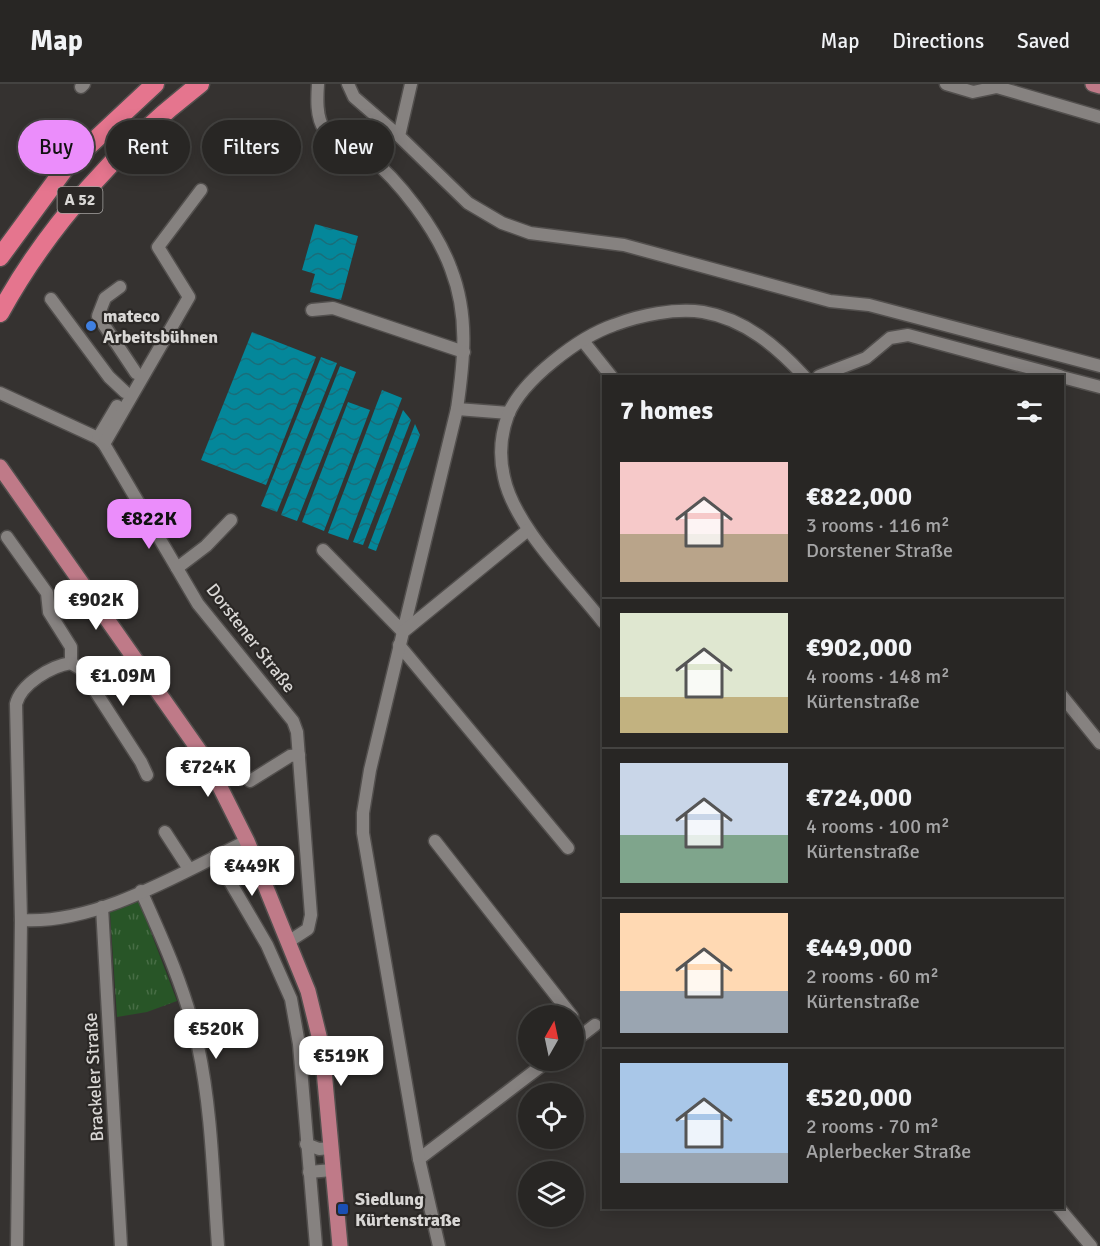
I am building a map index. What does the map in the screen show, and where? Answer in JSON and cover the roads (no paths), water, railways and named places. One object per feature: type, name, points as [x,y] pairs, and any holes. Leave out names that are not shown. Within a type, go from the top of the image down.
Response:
[{"type":"highway","name":"A 52","points":[[0,257],[66,166],[155,84]]},
{"type":"highway","name":"A 52","points":[[0,313],[36,257],[92,185],[178,101],[200,84]]},
{"type":"main road","points":[[1093,84],[1100,86]]},
{"type":"main road","points":[[0,467],[208,763],[247,841],[308,991],[318,1030],[340,1246]]},
{"type":"street","points":[[318,84],[319,114],[328,133],[366,154],[387,172],[435,237],[451,266],[464,319],[464,352],[457,409],[399,645],[370,770],[363,813],[363,833],[419,1159],[439,1246]]},
{"type":"street","points":[[348,84],[354,97],[399,136],[468,203],[502,222],[530,233],[624,245],[830,302],[869,305],[1100,366]]},
{"type":"street","points":[[399,136],[411,84]]},
{"type":"street","points":[[946,84],[974,92],[998,87],[1100,117]]},
{"type":"street","points":[[101,441],[189,297],[158,247],[201,190]]},
{"type":"street","points":[[120,287],[105,298],[98,316],[136,373]]},
{"type":"street","points":[[51,299],[109,377],[125,392]]},
{"type":"street","points":[[312,310],[333,308],[464,352]]},
{"type":"street","points":[[602,621],[528,530],[511,500],[504,478],[501,456],[502,433],[509,413],[532,382],[583,341],[612,325],[633,318],[660,314],[702,312],[729,319],[755,333],[782,352],[803,375]]},
{"type":"street","points":[[101,441],[125,392],[165,323]]},
{"type":"street","points":[[822,375],[866,358],[890,338],[908,335],[1054,375]]},
{"type":"street","points":[[583,341],[609,375]]},
{"type":"street","points":[[1064,378],[1100,387]]},
{"type":"street","points":[[0,393],[101,441]]},
{"type":"street","points":[[457,409],[509,413]]},
{"type":"street","name":"Dorstener Straße","points":[[101,441],[198,604],[218,632],[293,722],[298,755],[311,915],[308,929],[288,942]]},
{"type":"street","points":[[177,568],[206,546],[231,520]]},
{"type":"street","points":[[403,632],[528,530]]},
{"type":"street","points":[[7,537],[47,593],[49,612],[71,647],[71,663]]},
{"type":"street","points":[[323,550],[403,632]]},
{"type":"street","points":[[399,645],[568,848]]},
{"type":"street","points":[[16,1246],[21,920],[16,704],[18,696],[27,686],[59,665],[71,663],[81,669],[147,775]]},
{"type":"street","points":[[1064,698],[1100,743]]},
{"type":"street","points":[[250,781],[290,756],[298,755]]},
{"type":"street","points":[[165,832],[189,869]]},
{"type":"street","points":[[21,920],[61,918],[102,907],[247,841]]},
{"type":"street","points":[[435,841],[563,1005]]},
{"type":"street","points":[[216,856],[277,965],[291,999],[298,1036],[316,1246]]},
{"type":"street","points":[[141,891],[181,983],[198,1044],[207,1095],[218,1246]]},
{"type":"street","name":"Brackeler Straße","points":[[102,907],[121,1246]]},
{"type":"street","points":[[298,1036],[318,1030]]},
{"type":"street","points":[[419,1159],[535,1071]]},
{"type":"street","points":[[306,1144],[319,1149],[330,1148]]},
{"type":"street","points":[[309,1172],[332,1170]]},
{"type":"street","points":[[1060,1209],[1084,1244]]},
{"type":"water","points":[[315,224],[358,236],[341,300],[310,292],[315,274],[302,270]]},
{"type":"water","points":[[252,332],[316,357],[266,485],[201,460]]},
{"type":"water","points":[[321,357],[337,363],[277,512],[261,506]]},
{"type":"water","points":[[340,366],[356,372],[297,521],[281,515]]},
{"type":"water","points":[[382,390],[402,398],[348,540],[328,533]]},
{"type":"water","points":[[348,402],[370,410],[324,531],[302,522]]},
{"type":"water","points":[[403,410],[411,420],[363,545],[353,542]]},
{"type":"water","points":[[415,424],[420,435],[376,551],[368,548]]},
{"type":"place","name":"mateco Arbeitsbühnen","points":[[91,326]]},
{"type":"place","name":"Siedlung Kürtenstraße","points":[[343,1209]]}]
